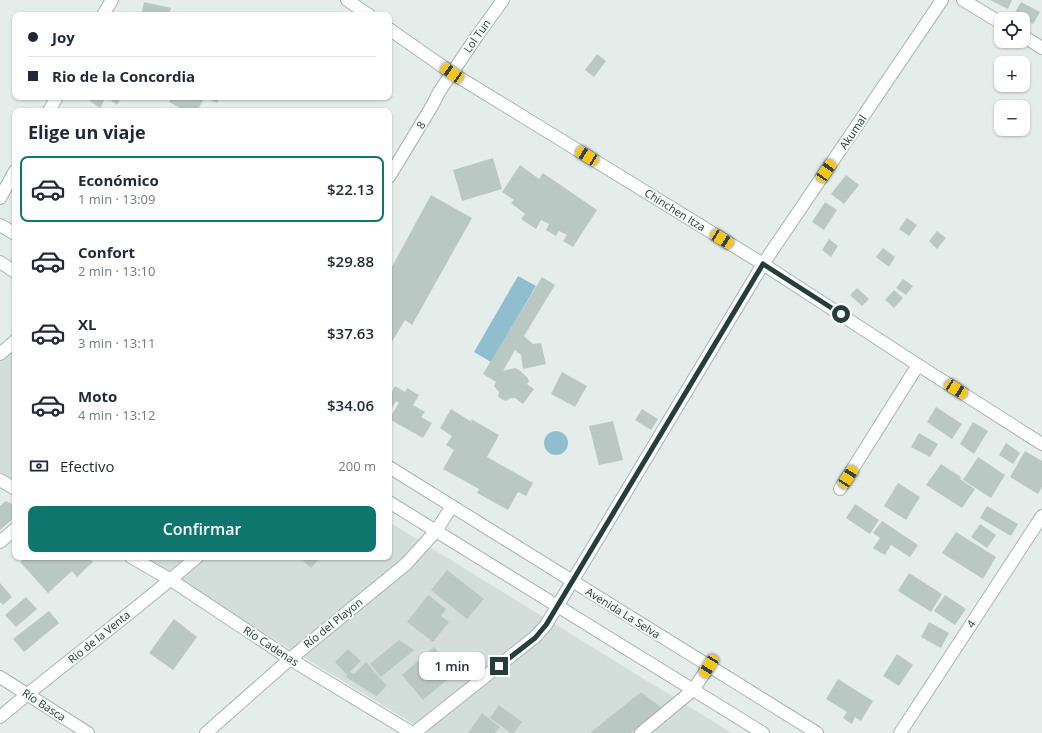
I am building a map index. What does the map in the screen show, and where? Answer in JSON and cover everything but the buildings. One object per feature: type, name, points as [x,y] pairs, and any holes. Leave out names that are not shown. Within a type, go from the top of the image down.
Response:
[{"type":"street","points":[[105,12],[112,0]]},
{"type":"street","points":[[347,0],[365,12]]},
{"type":"street","name":"Lol Tun","points":[[452,73],[503,0]]},
{"type":"street","name":"Akumal","points":[[413,733],[535,638],[546,625],[763,264],[942,0]]},
{"type":"street","points":[[963,0],[994,19]]},
{"type":"street","name":"Chinchen Itza","points":[[392,31],[452,73],[763,264],[1042,444]]},
{"type":"street","points":[[1030,40],[1042,48]]},
{"type":"street","name":"8","points":[[392,172],[452,73]]},
{"type":"street","points":[[0,198],[12,176]]},
{"type":"street","points":[[0,225],[12,232]]},
{"type":"street","points":[[0,262],[12,270]]},
{"type":"street","points":[[0,354],[12,344]]},
{"type":"street","points":[[840,489],[918,365]]},
{"type":"street","name":"Avenida La Selva","points":[[392,469],[817,733]]},
{"type":"street","points":[[0,480],[12,487]]},
{"type":"street","points":[[392,504],[763,733]]},
{"type":"street","name":"Río del Playon","points":[[206,733],[290,659],[406,564],[436,531],[452,506]]},
{"type":"street","name":"4","points":[[900,733],[1042,516]]},
{"type":"street","points":[[0,542],[12,532]]},
{"type":"street","name":"Río Cadenas","points":[[136,560],[171,580],[290,659],[413,733]]},
{"type":"street","name":"Rio de la Venta","points":[[0,718],[194,560]]},
{"type":"street","points":[[641,733],[693,690],[709,666]]},
{"type":"street","name":"Río Basca","points":[[0,677],[88,733]]},
{"type":"shaded area","points":[[12,352],[12,479],[0,472],[0,362]]},
{"type":"shaded area","points":[[392,524],[732,733],[428,733],[145,560],[392,560]]},
{"type":"water","points":[[518,276],[536,286],[491,362],[474,352]]},
{"type":"water","points":[[556,431],[565,434],[568,443],[565,452],[556,455],[547,452],[544,443],[547,434]]},
{"type":"route","points":[[499,666],[535,638],[558,607],[763,264],[841,314]]}]
